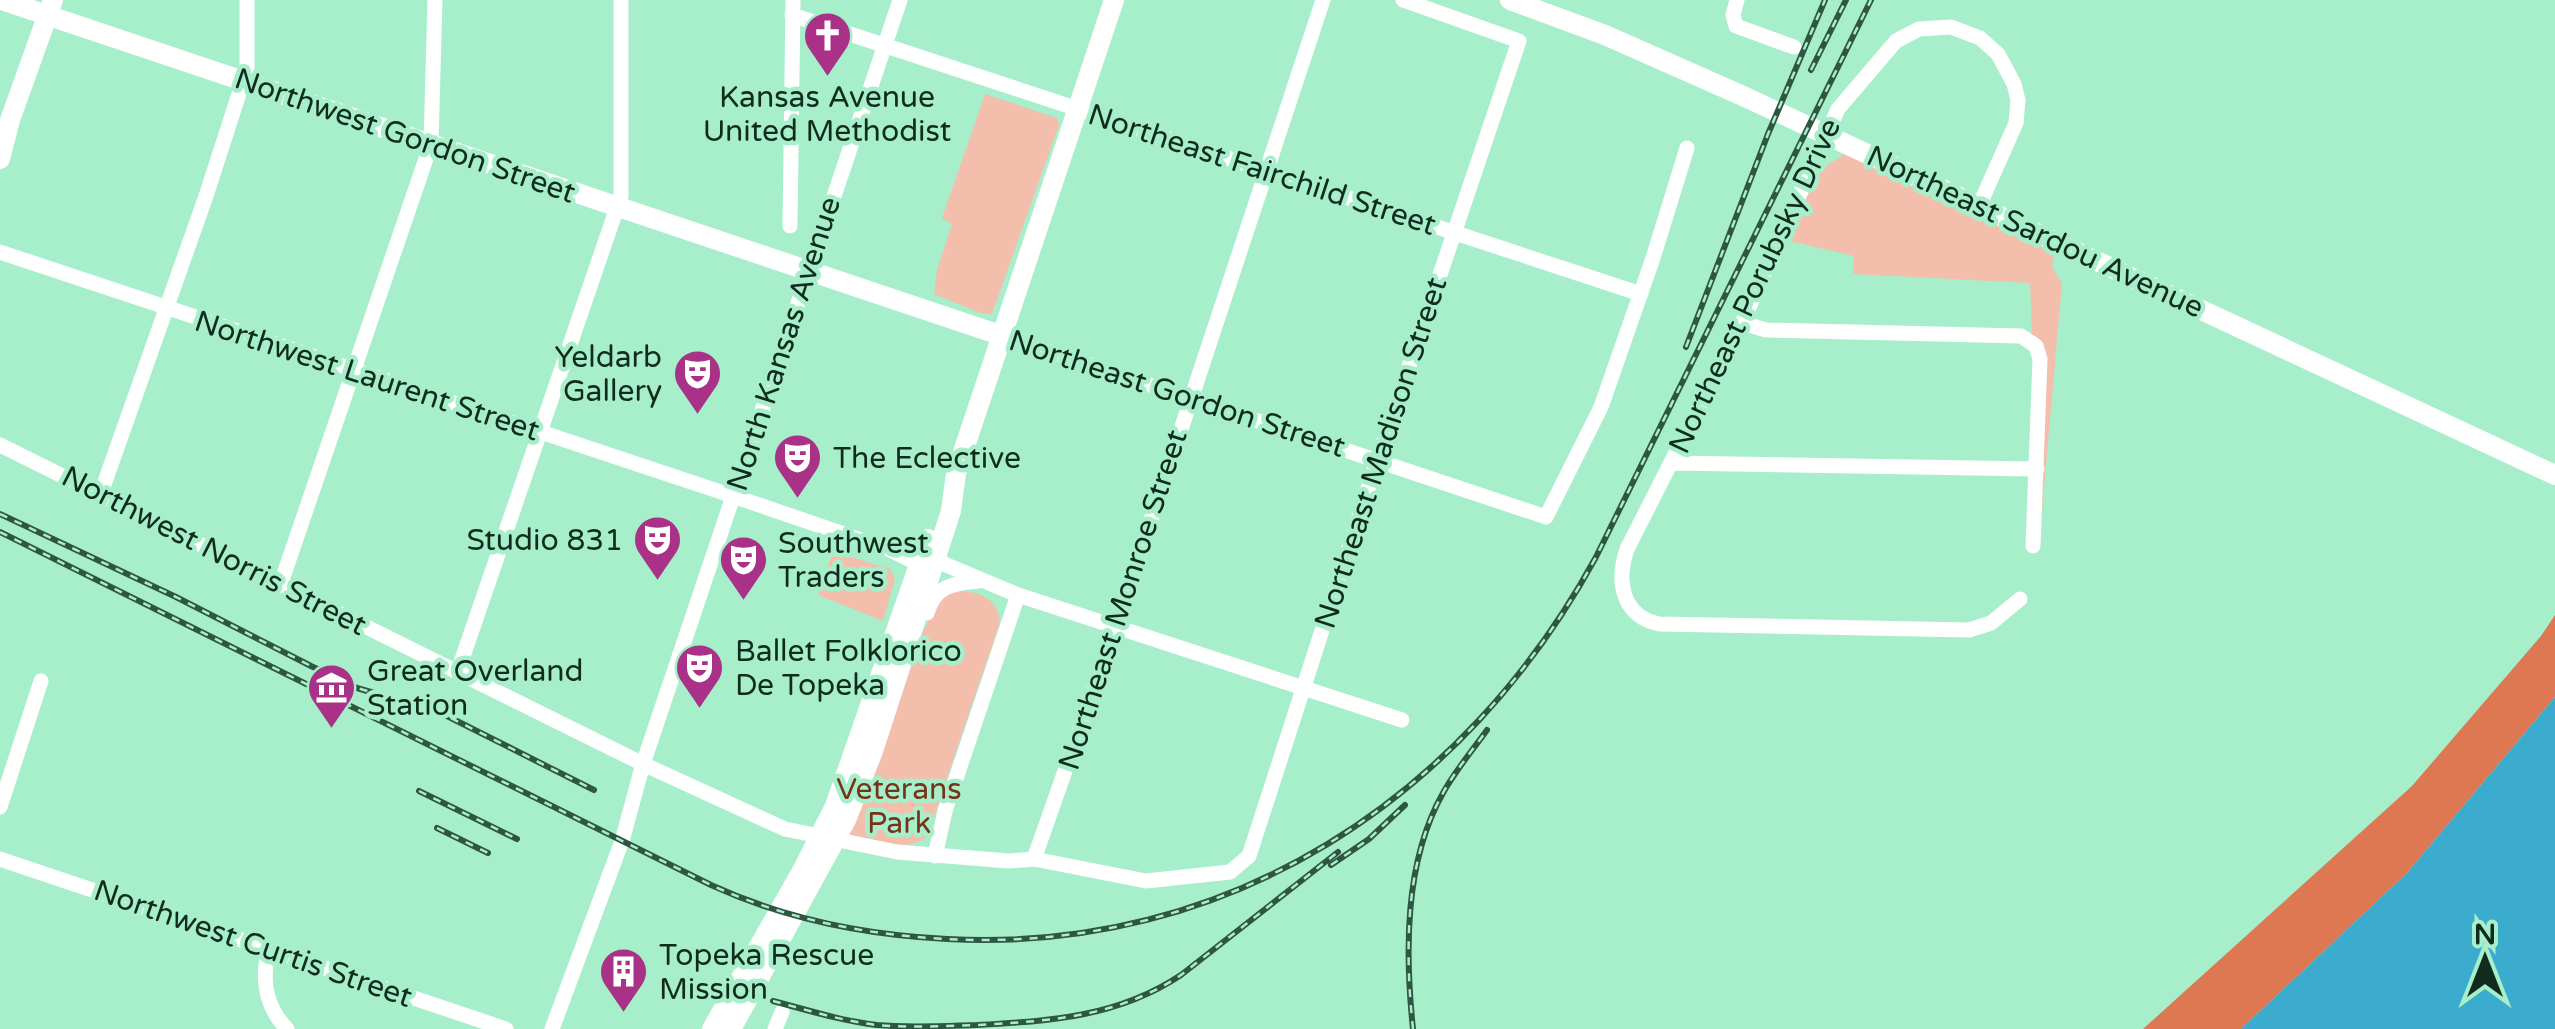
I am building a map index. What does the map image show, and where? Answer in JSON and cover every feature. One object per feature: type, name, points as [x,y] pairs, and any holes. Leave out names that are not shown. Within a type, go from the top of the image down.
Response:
[{"type":"main road","name":"Northwest Gordon Street","points":[[2,0],[50,8],[242,81],[808,269]]},
{"type":"main road","points":[[730,1029],[846,820],[928,559],[944,493],[956,473],[1114,0]]},
{"type":"main road","name":"Northeast Sardou Avenue","points":[[1510,0],[1605,35],[1743,96],[2555,474]]},
{"type":"main road","points":[[0,159],[50,8]]},
{"type":"main road","name":"Northeast Gordon Street","points":[[808,269],[1002,336]]},
{"type":"main road","points":[[712,1029],[819,839],[896,665]]},
{"type":"street","points":[[101,492],[247,69],[247,0]]},
{"type":"street","points":[[281,583],[431,144],[435,0]]},
{"type":"street","points":[[458,671],[621,196],[621,0]]},
{"type":"street","name":"North Kansas Avenue","points":[[552,1029],[622,840],[643,764],[900,0]]},
{"type":"street","name":"Northeast Monroe Street","points":[[1034,858],[1116,626],[1323,0]]},
{"type":"street","name":"Northeast Madison Street","points":[[1244,864],[1520,42],[1403,0]]},
{"type":"street","points":[[1737,0],[1732,15],[1736,26],[1794,47]]},
{"type":"street","points":[[790,226],[793,8]]},
{"type":"street","name":"Northeast Fairchild Street","points":[[793,8],[884,45],[1640,294]]},
{"type":"street","name":"Northeast Porubsky Drive","points":[[1980,204],[2016,123],[2018,100],[2014,84],[1998,54],[1980,38],[1951,26],[1920,29],[1896,41],[1838,109],[1742,323],[1626,550],[1622,575],[1626,604],[1631,611],[1660,624],[1968,630],[1991,623],[2020,599]]},
{"type":"street","points":[[1640,294],[1687,148]]},
{"type":"street","name":"Northwest Laurent Street","points":[[0,252],[1402,720]]},
{"type":"street","name":"Northeast Gordon Street","points":[[1002,336],[1546,516],[1596,422],[1640,294]]},
{"type":"street","points":[[1742,323],[1766,330],[2021,336],[2036,346],[2040,358],[2033,546]]},
{"type":"street","name":"Northwest Norris Street","points":[[0,445],[643,764],[784,828],[852,844],[935,856],[1009,862],[1034,858],[1146,881],[1230,872],[1244,864]]},
{"type":"street","points":[[1671,463],[2037,469]]},
{"type":"street","points":[[896,665],[937,592],[948,585],[979,580]]},
{"type":"street","points":[[935,856],[945,812],[1018,594]]},
{"type":"street","points":[[0,806],[41,681]]},
{"type":"street","name":"Northwest Curtis Street","points":[[0,859],[506,1029]]},
{"type":"street","points":[[269,950],[264,986],[269,1004],[287,1029]]},
{"type":"street","points":[[775,1029],[782,1012]]},
{"type":"green space","points":[[985,94],[1057,118],[1059,125],[992,314],[934,294],[937,270],[952,224],[942,218]]},
{"type":"green space","points":[[1845,154],[2054,251],[2052,267],[2062,283],[2040,534],[2030,283],[1853,274],[1854,256],[1785,240],[1815,173]]},
{"type":"green space","points":[[833,551],[890,569],[895,579],[883,621],[818,595]]},
{"type":"green space","name":"Veterans Park","points":[[952,591],[984,596],[995,606],[1000,622],[927,837],[898,845],[845,836],[916,647],[940,596]]},
{"type":"shaded area","points":[[2555,615],[2555,697],[2407,873],[2241,1029],[2143,1029],[2412,786]]},
{"type":"water","points":[[2555,697],[2555,1029],[2241,1029],[2407,873]]},
{"type":"railway","points":[[1686,347],[1768,134],[1825,0]]},
{"type":"railway","points":[[1811,70],[1846,0]]},
{"type":"railway","points":[[0,532],[711,885],[768,907],[856,929],[947,939],[1050,937],[1148,920],[1241,889],[1327,844],[1406,788],[1478,721],[1542,644],[1596,557],[1871,0]]},
{"type":"railway","points":[[0,514],[357,688],[439,712],[594,790]]},
{"type":"railway","points":[[1413,1029],[1410,908],[1421,848],[1443,793],[1487,730]]},
{"type":"railway","points":[[419,791],[517,839]]},
{"type":"railway","points":[[1331,865],[1369,839],[1405,805]]},
{"type":"railway","points":[[437,828],[488,853]]},
{"type":"railway","points":[[773,1001],[851,1021],[902,1026],[1031,1021],[1108,1008],[1133,1000],[1181,975],[1338,852]]},
{"type":"place","name":"Kansas Avenue United Methodist","points":[[827,78]]},
{"type":"place","name":"Yeldarb Gallery","points":[[697,416]]},
{"type":"place","name":"The Eclective","points":[[798,500]]},
{"type":"place","name":"Studio 831","points":[[658,582]]},
{"type":"place","name":"Southwest Traders","points":[[743,602]]},
{"type":"place","name":"Ballet Folklorico De Topeka","points":[[700,710]]},
{"type":"place","name":"Great Overland Station","points":[[332,730]]},
{"type":"place","name":"Topeka Rescue Mission","points":[[624,1014]]}]
